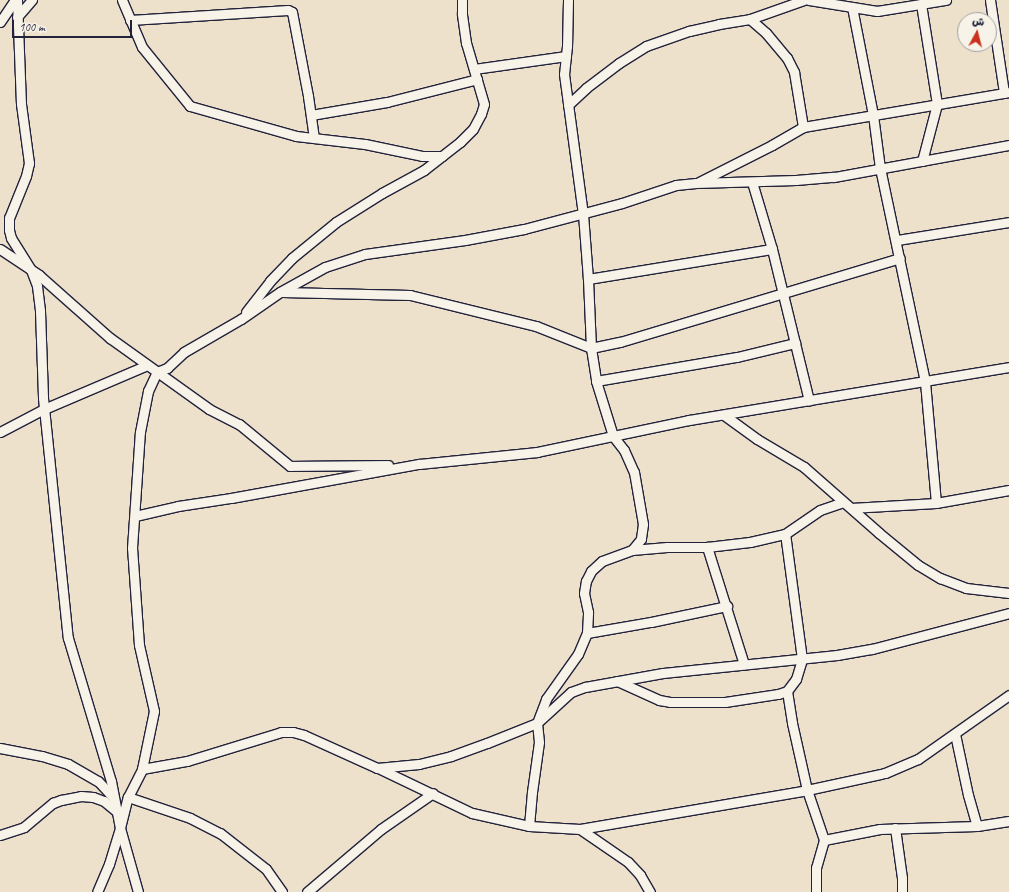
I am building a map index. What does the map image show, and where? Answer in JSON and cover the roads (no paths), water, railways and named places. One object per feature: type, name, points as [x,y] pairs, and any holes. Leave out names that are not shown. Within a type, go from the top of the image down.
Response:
[{"type":"street","points":[[16,0],[21,104],[29,163],[26,176],[9,218],[9,230],[11,238],[31,270],[39,296],[44,409],[68,638],[98,736],[120,828],[138,892]]},
{"type":"street","points":[[0,22],[16,0]]},
{"type":"street","points":[[17,17],[32,0]]},
{"type":"street","points":[[122,0],[142,47],[190,106],[262,128],[314,138],[365,144],[422,156],[442,156]]},
{"type":"street","points":[[241,319],[270,281],[292,258],[336,222],[382,193],[424,170],[473,129],[481,114],[484,104],[466,43],[462,13],[462,0]]},
{"type":"street","points":[[568,0],[568,46],[564,74],[583,214],[591,348],[596,381],[613,436],[624,450],[634,472],[643,524],[641,538],[632,550]]},
{"type":"street","points":[[568,105],[586,88],[619,63],[646,46],[689,31],[750,19],[804,0]]},
{"type":"street","points":[[809,0],[876,11],[946,0]]},
{"type":"street","points":[[696,183],[772,146],[803,127],[1006,93],[990,0]]},
{"type":"street","points":[[921,4],[937,104],[922,161]]},
{"type":"street","points":[[852,7],[873,115],[880,168],[897,240],[925,382],[936,503]]},
{"type":"street","points":[[130,20],[288,10],[292,12],[314,138]]},
{"type":"street","points":[[750,19],[766,33],[788,58],[794,72],[803,127]]},
{"type":"street","points":[[474,69],[566,56]]},
{"type":"street","points":[[311,115],[387,102],[477,79]]},
{"type":"street","points":[[97,892],[109,864],[128,797],[142,769],[154,711],[139,645],[132,548],[140,432],[148,391],[157,372],[167,368],[184,352],[241,319],[280,292],[325,268],[365,254],[465,240],[524,229],[622,203],[660,189],[696,183],[752,182],[834,177],[1009,145]]},
{"type":"street","points":[[752,182],[772,249],[809,401]]},
{"type":"street","points":[[897,240],[1009,222]]},
{"type":"street","points":[[0,249],[31,270],[110,338],[209,409],[238,424],[290,466],[419,464]]},
{"type":"street","points":[[588,279],[772,249]]},
{"type":"street","points":[[280,292],[410,295],[536,326],[591,348],[627,340],[782,292],[900,258]]},
{"type":"street","points":[[596,381],[737,357],[794,343]]},
{"type":"street","points":[[0,432],[44,409],[147,365]]},
{"type":"street","points":[[135,516],[178,506],[231,498],[419,464],[537,452],[689,420],[1009,367]]},
{"type":"street","points":[[724,415],[757,439],[804,467],[900,551],[940,578],[966,588],[1009,593]]},
{"type":"street","points":[[851,508],[936,503],[1009,490]]},
{"type":"street","points":[[529,826],[539,742],[537,722],[546,699],[578,654],[587,633],[588,612],[584,593],[586,581],[591,571],[602,561],[632,550],[667,547],[707,547],[750,542],[785,534],[820,510],[843,502]]},
{"type":"street","points":[[617,681],[659,700],[670,702],[725,702],[778,694],[787,691],[796,679],[802,659],[785,534]]},
{"type":"street","points":[[707,547],[727,606],[744,664]]},
{"type":"street","points":[[587,633],[651,622],[727,606]]},
{"type":"street","points":[[377,768],[419,764],[451,756],[537,722],[571,692],[585,687],[663,673],[802,659],[872,649],[1009,613]]},
{"type":"street","points":[[787,691],[792,723],[807,790],[824,840],[816,868],[816,892]]},
{"type":"street","points":[[142,769],[187,760],[281,732],[293,732],[304,735],[433,793],[472,813],[529,826],[580,829],[807,790],[885,773],[918,759],[1009,696]]},
{"type":"street","points":[[955,734],[968,795],[977,826]]},
{"type":"street","points":[[0,748],[42,756],[68,764],[98,781],[114,798]]},
{"type":"street","points":[[307,892],[381,829],[433,793]]},
{"type":"street","points":[[0,835],[24,827],[53,803],[81,796],[93,797],[104,801],[117,812]]},
{"type":"street","points":[[128,797],[190,818],[220,833],[266,870],[282,892]]},
{"type":"street","points":[[824,840],[844,835],[895,828],[977,826],[1009,821]]},
{"type":"street","points":[[895,828],[902,878],[902,892]]},
{"type":"street","points":[[580,829],[628,862],[640,875],[650,892]]}]
